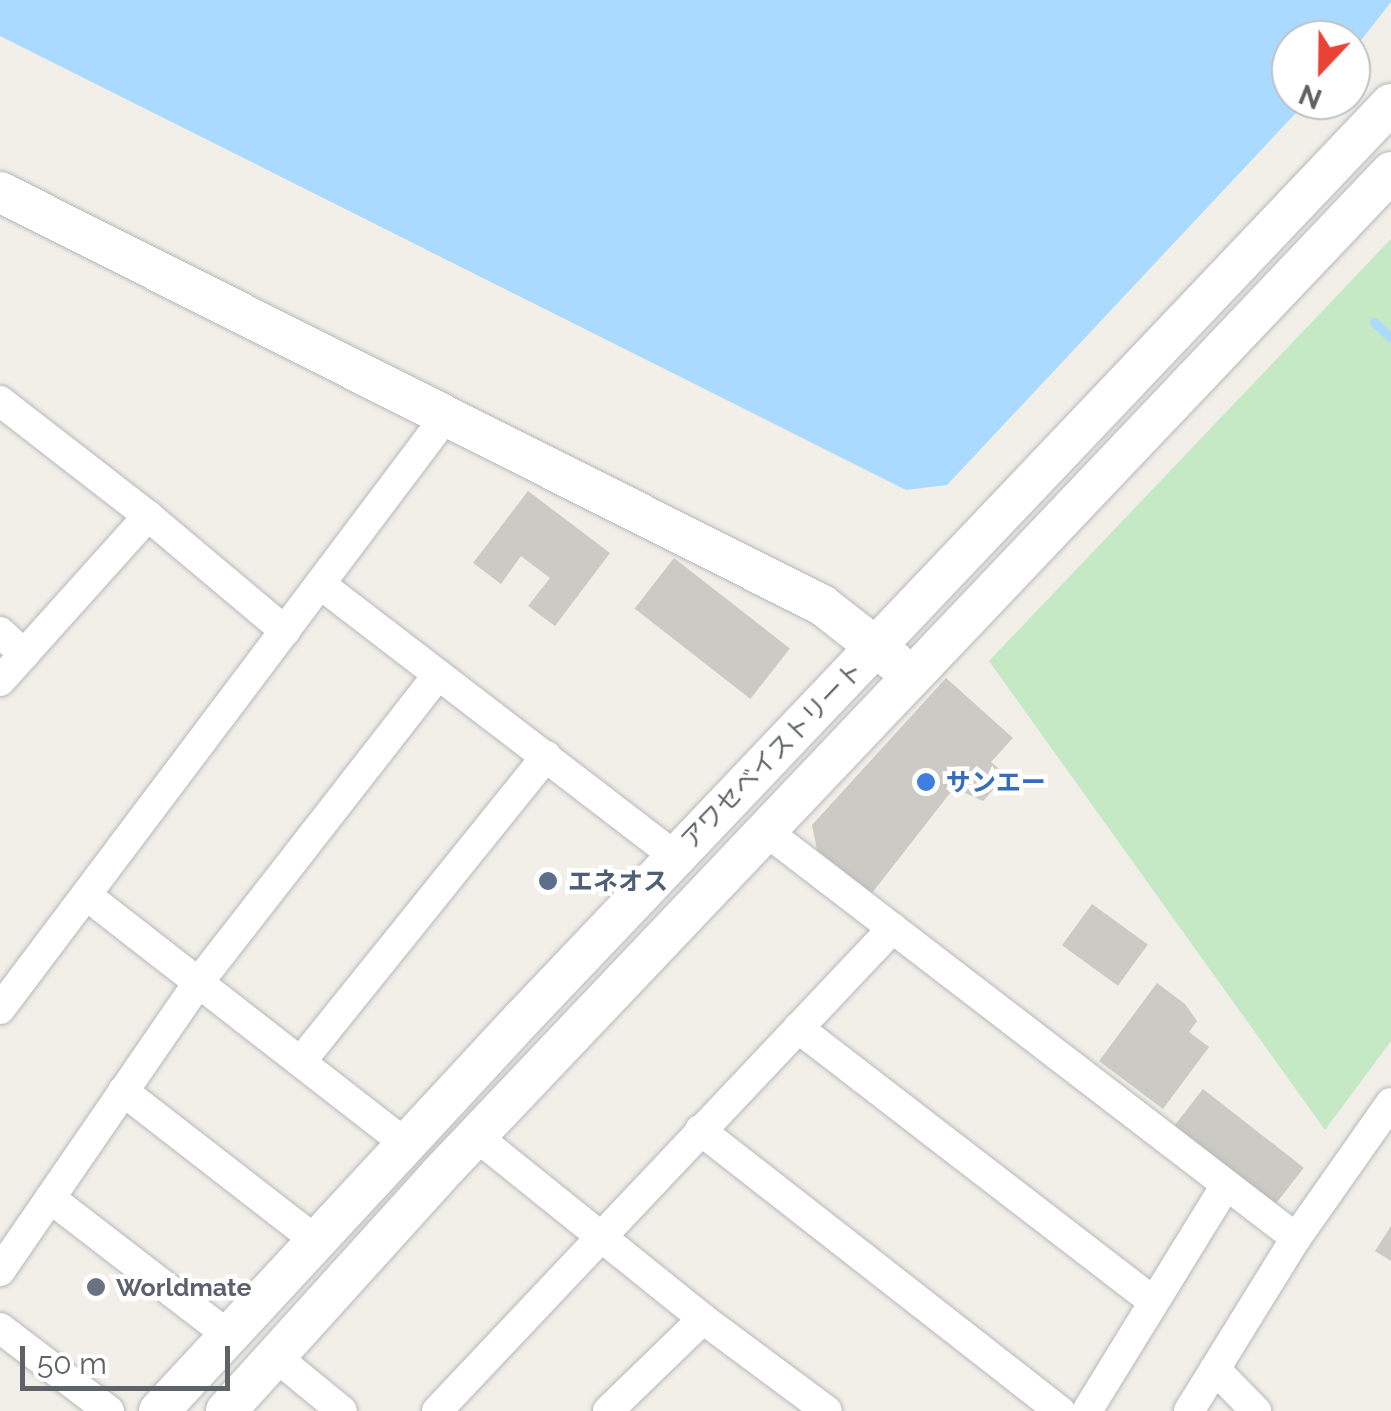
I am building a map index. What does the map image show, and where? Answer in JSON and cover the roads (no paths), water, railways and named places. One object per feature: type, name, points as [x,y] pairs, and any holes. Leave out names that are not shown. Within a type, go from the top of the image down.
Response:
[{"type":"main road","name":"アワセベイストリート","points":[[159,1411],[676,857],[1391,104]]},
{"type":"main road","name":"アワセベイストリート","points":[[226,1411],[477,1138],[1391,172]]},
{"type":"main road","points":[[0,192],[444,419],[822,605],[877,645],[912,678]]},
{"type":"street","points":[[0,401],[148,516],[284,631]]},
{"type":"street","points":[[0,1010],[444,419]]},
{"type":"street","points":[[0,681],[148,516]]},
{"type":"street","points":[[320,584],[676,857]]},
{"type":"street","points":[[0,632],[24,654]]},
{"type":"street","points":[[0,1270],[198,983],[437,676]]},
{"type":"street","points":[[302,1060],[546,756]]},
{"type":"street","points":[[768,832],[1296,1238]]},
{"type":"street","points":[[86,895],[406,1144]]},
{"type":"street","points":[[437,1411],[600,1233],[893,928]]},
{"type":"street","points":[[798,1028],[1154,1302]]},
{"type":"street","points":[[124,1091],[318,1242]]},
{"type":"street","points":[[1189,1411],[1296,1238],[1391,1104]]},
{"type":"street","points":[[700,1130],[1060,1411]]},
{"type":"street","points":[[477,1138],[703,1319],[827,1411]]},
{"type":"street","points":[[1087,1411],[1226,1185]]},
{"type":"street","points":[[50,1198],[229,1336]]},
{"type":"street","points":[[608,1411],[703,1319]]},
{"type":"street","points":[[0,1328],[108,1411]]},
{"type":"street","points":[[276,1357],[342,1411]]},
{"type":"street","points":[[1215,1369],[1256,1411]]},
{"type":"water","points":[[0,0],[1391,0],[1371,28],[1371,20],[1271,20],[1271,120],[1289,120],[947,485],[906,490],[0,36]]},
{"type":"waterway","points":[[1374,322],[1391,338]]},
{"type":"place","name":"サンエー","points":[[926,782]]},
{"type":"place","name":"エネオス","points":[[548,881]]},
{"type":"place","name":"Worldmate","points":[[96,1287]]}]
